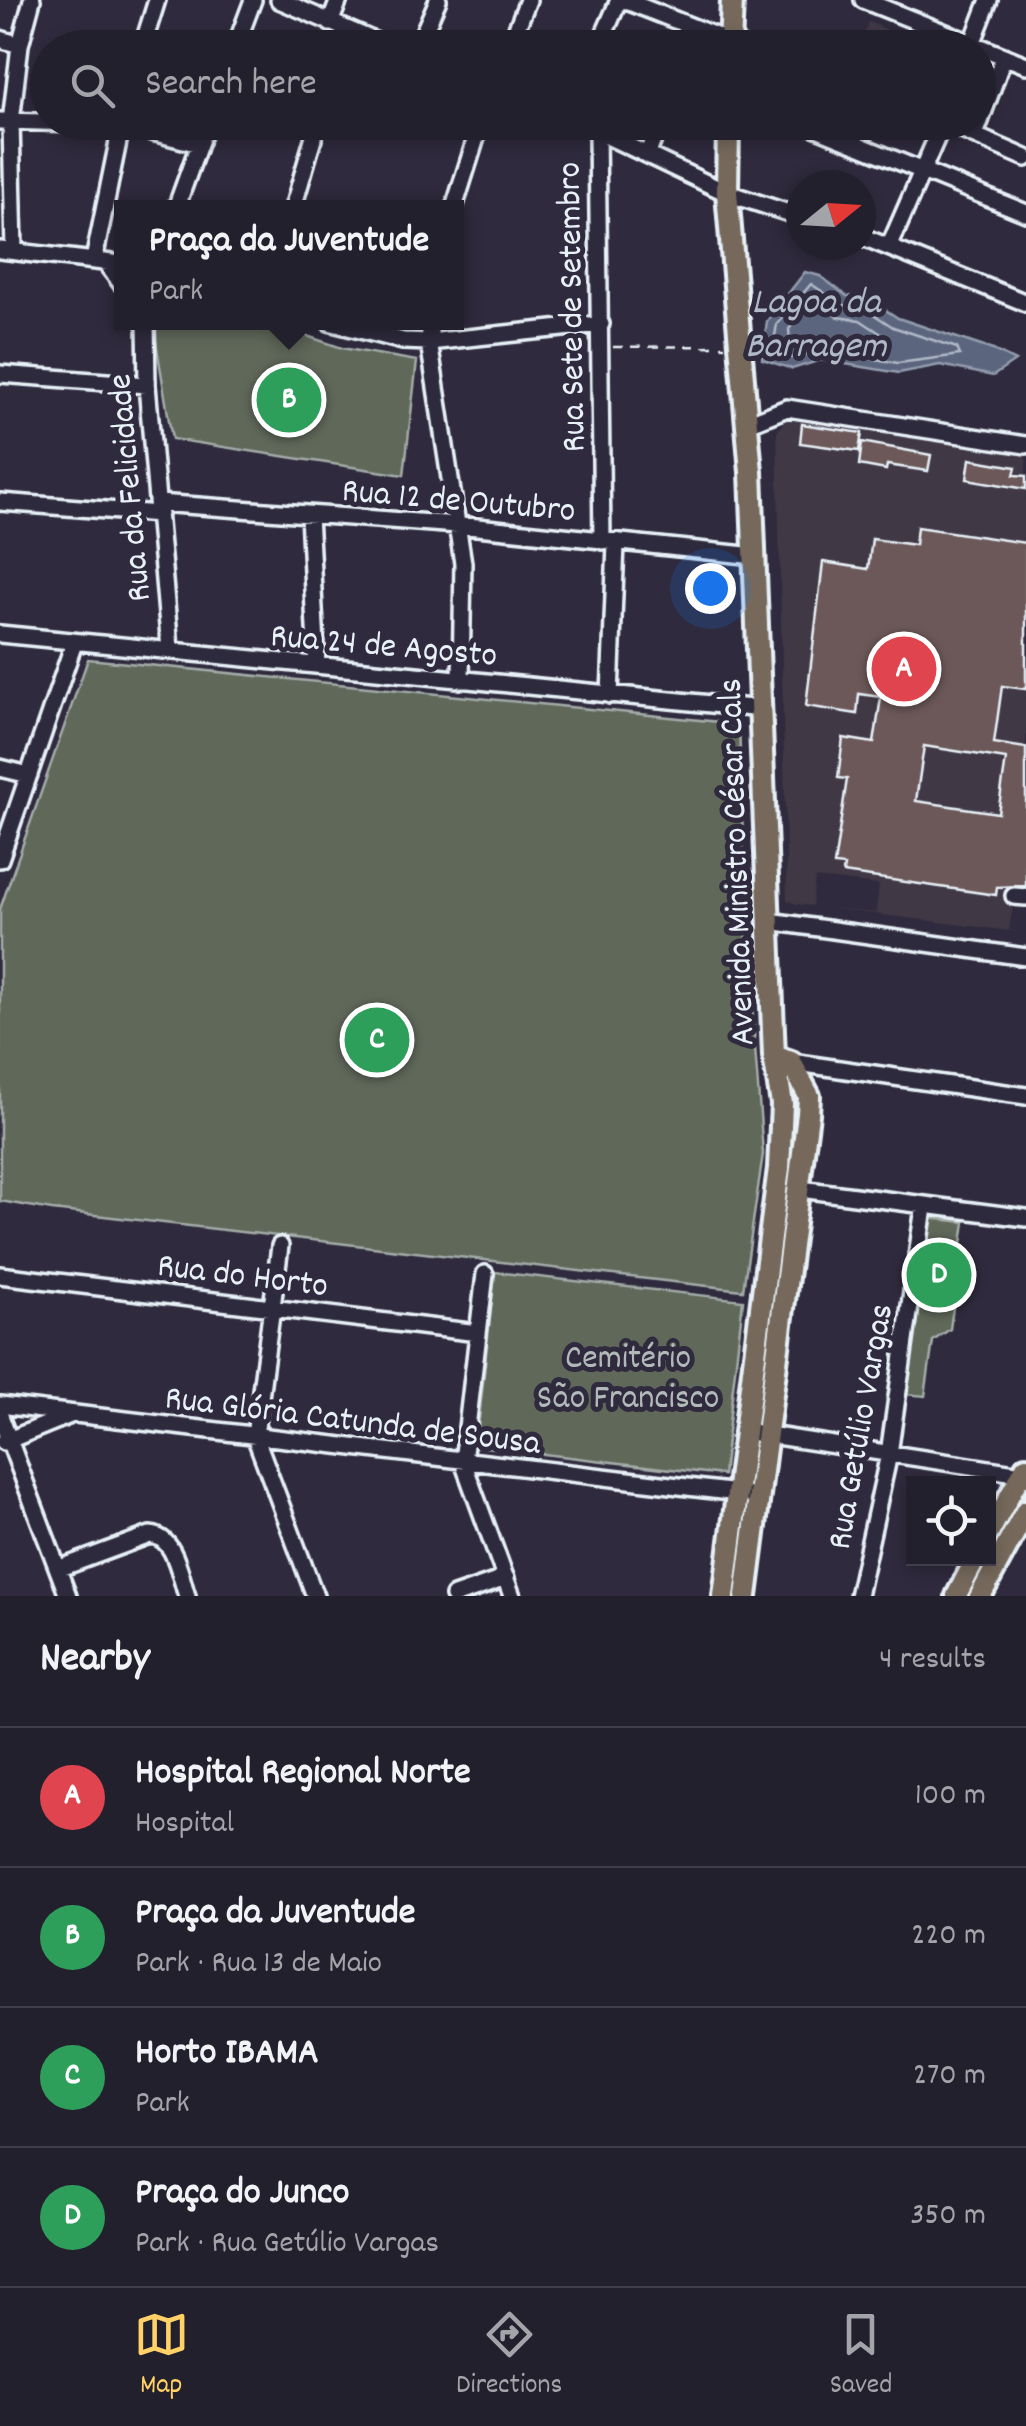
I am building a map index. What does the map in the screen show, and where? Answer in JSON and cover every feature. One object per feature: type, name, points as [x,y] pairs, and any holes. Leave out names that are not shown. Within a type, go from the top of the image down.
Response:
[{"type":"main road","points":[[732,0],[734,30]]},
{"type":"main road","name":"Avenida Ministro César Cals","points":[[724,1596],[778,1168],[782,1104],[770,921],[751,472],[728,193],[728,140]]},
{"type":"main road","name":"Avenida Ministro César Cals","points":[[746,1596],[809,1096],[782,1059]]},
{"type":"main road","points":[[996,1522],[1024,1471]]},
{"type":"main road","points":[[980,1596],[1026,1510]]},
{"type":"main road","points":[[957,1596],[973,1566]]},
{"type":"street","points":[[32,0],[5,121],[7,250],[107,262],[119,140]]},
{"type":"street","points":[[148,30],[157,0]]},
{"type":"street","points":[[242,30],[253,0]]},
{"type":"street","points":[[279,0],[348,30]]},
{"type":"street","points":[[339,0],[339,30]]},
{"type":"street","points":[[425,30],[438,0]]},
{"type":"street","points":[[516,30],[528,0]]},
{"type":"street","points":[[607,30],[622,0],[698,30]]},
{"type":"street","points":[[863,0],[937,30]]},
{"type":"street","points":[[978,30],[990,0]]},
{"type":"street","points":[[0,40],[20,45]]},
{"type":"street","points":[[996,53],[1026,66]]},
{"type":"street","points":[[996,78],[1004,56]]},
{"type":"street","points":[[5,121],[30,121]]},
{"type":"street","points":[[183,140],[198,144]]},
{"type":"street","points":[[179,200],[200,140]]},
{"type":"street","points":[[295,200],[313,140]]},
{"type":"street","points":[[457,200],[475,140]]},
{"type":"street","name":"Rua Sete de Setembro","points":[[597,140],[610,695]]},
{"type":"street","points":[[616,140],[728,193],[786,212]]},
{"type":"street","points":[[648,153],[653,140]]},
{"type":"street","points":[[847,140],[1026,213]]},
{"type":"street","points":[[890,245],[936,140]]},
{"type":"street","points":[[986,140],[1026,158]]},
{"type":"street","points":[[876,241],[1026,303]]},
{"type":"street","points":[[361,330],[403,341],[429,342],[600,324]]},
{"type":"street","name":"Rua da Felicidade","points":[[146,330],[147,385],[170,649]]},
{"type":"street","points":[[430,330],[458,525],[464,606],[461,680]]},
{"type":"street","points":[[0,374],[147,385]]},
{"type":"street","points":[[745,424],[787,408],[1026,445]]},
{"type":"street","name":"Rua 12 de Outubro","points":[[0,502],[458,525],[755,556]]},
{"type":"street","points":[[309,515],[317,665]]},
{"type":"street","name":"Rua 24 de Agosto","points":[[0,634],[762,709]]},
{"type":"street","points":[[0,859],[74,643]]},
{"type":"street","points":[[0,768],[30,774]]},
{"type":"street","points":[[770,921],[1026,958]]},
{"type":"street","points":[[782,1059],[1026,1096]]},
{"type":"street","points":[[800,1190],[1026,1218]]},
{"type":"street","name":"Rua Getúlio Vargas","points":[[858,1596],[889,1454],[924,1207]]},
{"type":"street","points":[[280,1246],[255,1436],[315,1596]]},
{"type":"street","points":[[485,1274],[464,1462],[512,1596]]},
{"type":"street","name":"Rua do Horto","points":[[0,1275],[478,1333]]},
{"type":"street","name":"Rua Glória Catunda de Sousa","points":[[0,1406],[758,1496]]},
{"type":"street","points":[[5,1441],[72,1414]]},
{"type":"street","points":[[0,1416],[5,1441],[68,1596]]},
{"type":"street","points":[[743,1431],[1024,1471]]},
{"type":"street","points":[[58,1569],[150,1535],[159,1536],[168,1541],[187,1596]]},
{"type":"street","points":[[454,1596],[506,1578]]},
{"type":"path","points":[[602,347],[712,345]]},
{"type":"shaded area","points":[[868,22],[888,30],[865,30]]},
{"type":"shaded area","points":[[802,415],[1026,451],[1026,906],[1013,905],[1009,930],[1026,933],[796,904],[787,900],[777,432],[785,421]],"holes":[[[815,878],[879,885],[876,913],[812,906]]]},
{"type":"green space","points":[[154,330],[289,330],[342,348],[417,361],[404,475],[172,439]]},
{"type":"green space","points":[[88,659],[739,724],[746,927],[763,1154],[743,1290],[0,1201],[0,909]]},
{"type":"green space","points":[[928,1218],[965,1222],[950,1329],[933,1341],[925,1396],[904,1394]]},
{"type":"green space","name":"Cemitério São Francisco","points":[[495,1272],[743,1300],[723,1475],[476,1446]]},
{"type":"water","name":"Lagoa da Barragem","points":[[805,272],[820,276],[847,296],[866,297],[898,318],[1015,361],[993,376],[940,365],[899,373],[821,360],[792,369],[762,359],[767,321]]},
{"type":"building","points":[[802,424],[862,433],[859,451],[800,443]]},
{"type":"building","points":[[862,442],[931,455],[928,471],[859,465]]},
{"type":"building","points":[[970,459],[1016,467],[1014,475],[1026,476],[1026,489],[967,479]]},
{"type":"building","points":[[917,527],[1026,543],[1026,689],[1002,686],[994,743],[1026,748],[1026,886],[997,887],[996,895],[843,873],[844,866],[834,865],[847,779],[838,778],[843,738],[874,743],[881,697],[859,694],[857,714],[806,706],[823,562],[868,569],[872,539],[915,545]],"holes":[[[924,746],[1006,759],[998,813],[916,801]]]},
{"type":"tram line","points":[[996,1542],[1026,1487]]},
{"type":"tram line","points":[[968,1596],[984,1566]]},
{"type":"place","name":"Praça da Juventude","points":[[289,400]]},
{"type":"place","name":"Hospital Regional Norte","points":[[904,669]]},
{"type":"place","name":"Horto IBAMA","points":[[377,1040]]},
{"type":"place","name":"Praça do Junco","points":[[939,1275]]}]
